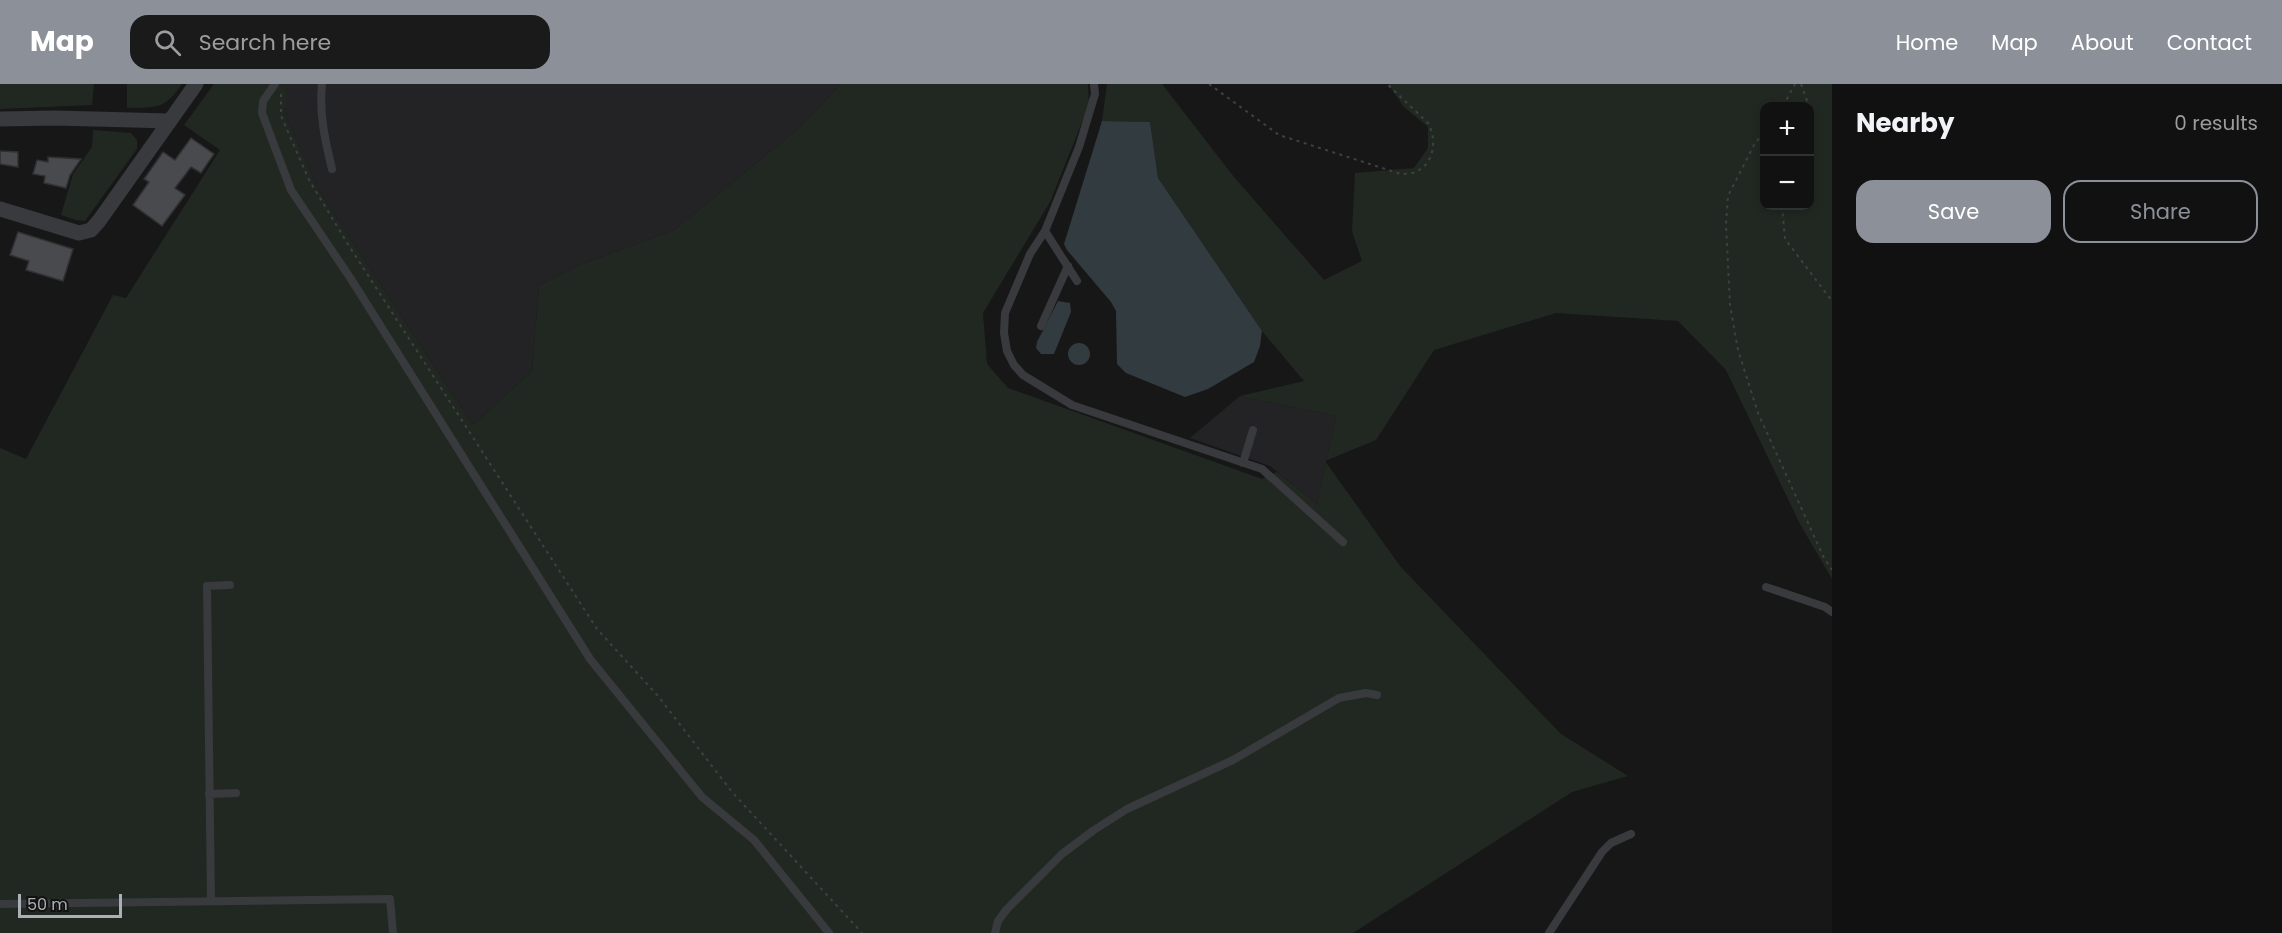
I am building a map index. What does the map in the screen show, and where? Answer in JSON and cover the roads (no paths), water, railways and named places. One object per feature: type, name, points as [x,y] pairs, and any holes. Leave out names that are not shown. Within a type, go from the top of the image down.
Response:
[{"type":"street","points":[[0,209],[79,233],[91,230],[196,84]]},
{"type":"street","points":[[0,119],[170,121]]},
{"type":"lane","points":[[275,84],[262,101],[262,113],[291,190],[351,279],[590,659],[702,797],[723,817],[754,840],[829,933]]},
{"type":"lane","points":[[322,84],[320,101],[322,129],[332,169]]},
{"type":"lane","points":[[1094,84],[1095,94],[1079,147],[1045,231],[1030,255],[1005,313],[1004,333],[1007,351],[1014,365],[1023,375],[1072,405],[1263,469],[1343,542]]},
{"type":"lane","points":[[1045,231],[1077,280]]},
{"type":"lane","points":[[1041,326],[1068,266]]},
{"type":"lane","points":[[1243,463],[1253,430]]},
{"type":"lane","points":[[211,901],[207,586],[230,585]]},
{"type":"lane","points":[[1766,587],[1825,607],[1832,612]]},
{"type":"lane","points":[[995,933],[998,921],[1007,909],[1062,854],[1126,809],[1233,760],[1339,698],[1366,693],[1377,695]]},
{"type":"lane","points":[[209,794],[236,793]]},
{"type":"lane","points":[[1549,933],[1602,852],[1611,843],[1631,834]]},
{"type":"lane","points":[[0,904],[390,899],[393,933]]}]
